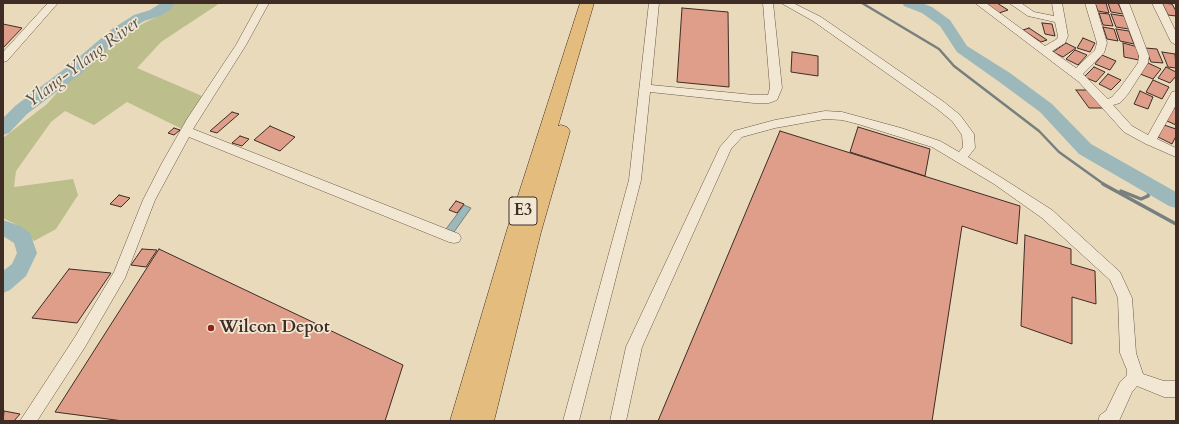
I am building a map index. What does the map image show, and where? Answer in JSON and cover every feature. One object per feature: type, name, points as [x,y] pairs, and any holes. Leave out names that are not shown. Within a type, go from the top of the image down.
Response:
[{"type":"highway","name":"E3","points":[[462,421],[517,230],[587,3]]},
{"type":"highway","name":"E3","points":[[482,421],[531,232],[599,3]]},
{"type":"street","points":[[38,3],[52,4]]},
{"type":"street","points":[[28,421],[80,342],[120,274],[149,200],[186,130],[241,45],[264,3]]},
{"type":"street","points":[[571,421],[635,180],[654,3]]},
{"type":"street","points":[[646,88],[763,99],[773,97],[776,88],[768,3]]},
{"type":"street","points":[[786,3],[816,20],[946,109],[965,128],[968,134],[969,148],[960,158]]},
{"type":"street","points":[[980,3],[1083,79],[1128,129],[1176,153]]},
{"type":"street","points":[[1014,3],[1031,14],[1060,20]]},
{"type":"street","points":[[1045,51],[1061,41],[1064,32],[1057,3]]},
{"type":"street","points":[[1076,74],[1100,51],[1102,43],[1090,3]]},
{"type":"street","points":[[1106,104],[1119,98],[1143,63],[1144,56],[1124,3]]},
{"type":"street","points":[[1155,3],[1176,42]]},
{"type":"street","points":[[3,59],[52,4]]},
{"type":"street","points":[[1150,141],[1176,94]]},
{"type":"street","points":[[618,421],[634,347],[726,147],[738,134],[775,124],[825,115],[842,116],[897,131],[936,144],[998,181],[1047,214],[1114,276],[1125,298],[1128,353],[1135,370],[1135,378],[1126,387],[1112,417],[1106,421]]},
{"type":"street","points":[[186,130],[454,238]]},
{"type":"street","points":[[1135,378],[1164,389],[1176,389]]},
{"type":"green space","points":[[173,3],[220,3],[161,42],[137,68],[202,96],[182,129],[127,102],[94,125],[65,111],[51,122],[16,171],[14,187],[73,179],[78,195],[56,229],[34,241],[19,226],[3,218],[3,138],[47,104],[70,78],[80,73],[97,53],[144,23],[167,12]]},
{"type":"water","points":[[464,205],[471,208],[454,232],[446,229]]},
{"type":"building","points":[[985,3],[997,3],[1008,10],[999,13]]},
{"type":"building","points":[[1095,3],[1106,3],[1109,13],[1098,11]]},
{"type":"building","points":[[1108,3],[1118,3],[1123,14],[1111,12]]},
{"type":"building","points":[[1162,3],[1172,4],[1176,11],[1176,16],[1168,15]]},
{"type":"building","points":[[682,8],[728,12],[729,87],[677,82]]},
{"type":"building","points":[[1099,13],[1109,14],[1113,26],[1103,25]]},
{"type":"building","points":[[1111,14],[1124,16],[1129,29],[1116,27]]},
{"type":"building","points":[[1042,23],[1052,24],[1055,36],[1045,34]]},
{"type":"building","points":[[3,24],[22,28],[3,48]]},
{"type":"building","points":[[1103,27],[1114,29],[1118,41],[1107,39]]},
{"type":"building","points":[[1029,28],[1047,40],[1041,42],[1023,30]]},
{"type":"building","points":[[1116,29],[1129,31],[1134,44],[1120,41]]},
{"type":"building","points":[[1083,38],[1095,43],[1090,52],[1077,48]]},
{"type":"building","points":[[1066,43],[1076,48],[1063,57],[1053,52]]},
{"type":"building","points":[[1123,43],[1138,47],[1139,60],[1124,57]]},
{"type":"building","points":[[1145,48],[1157,49],[1163,63],[1151,62]]},
{"type":"building","points":[[1075,50],[1087,55],[1078,65],[1066,59]]},
{"type":"building","points":[[792,52],[818,56],[818,76],[791,72]]},
{"type":"building","points":[[1162,52],[1175,54],[1176,68],[1168,67]]},
{"type":"building","points":[[1102,55],[1116,61],[1110,70],[1095,64]]},
{"type":"building","points":[[1148,63],[1161,69],[1153,79],[1140,74]]},
{"type":"building","points":[[1094,67],[1105,72],[1096,82],[1084,77]]},
{"type":"building","points":[[1166,67],[1176,72],[1176,76],[1170,83],[1158,78]]},
{"type":"building","points":[[1108,74],[1121,80],[1111,90],[1099,84]]},
{"type":"building","points":[[1153,80],[1169,87],[1162,99],[1146,92]]},
{"type":"building","points":[[1076,90],[1090,90],[1103,108],[1089,108]]},
{"type":"building","points":[[1140,91],[1153,97],[1148,109],[1134,104]]},
{"type":"building","points":[[1174,108],[1176,109],[1176,125],[1165,120]]},
{"type":"building","points":[[232,112],[239,114],[217,133],[210,131]]},
{"type":"building","points":[[1164,125],[1176,129],[1176,136],[1172,144],[1158,137]]},
{"type":"building","points":[[270,126],[295,137],[280,151],[254,140]]},
{"type":"building","points":[[858,127],[930,149],[925,176],[850,152]]},
{"type":"building","points":[[174,128],[180,130],[174,135],[168,133]]},
{"type":"building","points":[[780,131],[1020,206],[1017,244],[962,226],[932,421],[658,421]]},
{"type":"building","points":[[240,136],[249,139],[242,146],[232,143]]},
{"type":"building","points":[[119,195],[130,198],[121,207],[110,204]]},
{"type":"building","points":[[456,201],[464,204],[457,213],[449,210]]},
{"type":"building","points":[[1025,235],[1071,249],[1071,264],[1095,271],[1096,304],[1072,297],[1072,344],[1021,326]]},
{"type":"building","points":[[142,249],[157,250],[146,267],[131,265]]},
{"type":"building","name":"Wilcon Depot","points":[[159,249],[403,365],[385,421],[123,421],[55,412]]},
{"type":"building","points":[[69,269],[111,273],[77,323],[32,318]]},
{"type":"building","points":[[4,411],[20,414],[14,421],[3,421]]},
{"type":"waterway","name":"Ylang-Ylang River","points":[[3,129],[21,110],[77,68],[117,32],[139,18],[155,13],[164,8],[168,3]]},
{"type":"waterway","points":[[862,3],[939,49],[954,66],[1039,131],[1059,152],[1105,185]]},
{"type":"waterway","points":[[909,3],[927,10],[945,23],[962,49],[1004,77],[1046,108],[1085,149],[1176,201]]},
{"type":"waterway","points":[[1103,184],[1176,224]]},
{"type":"waterway","points":[[1121,191],[1141,199],[1148,196],[1150,189],[1170,198]]},
{"type":"waterway","name":"Ylang-Ylang River","points":[[3,228],[13,232],[23,239],[27,253],[19,270],[3,284]]},
{"type":"place","name":"Wilcon Depot","points":[[211,328]]}]
